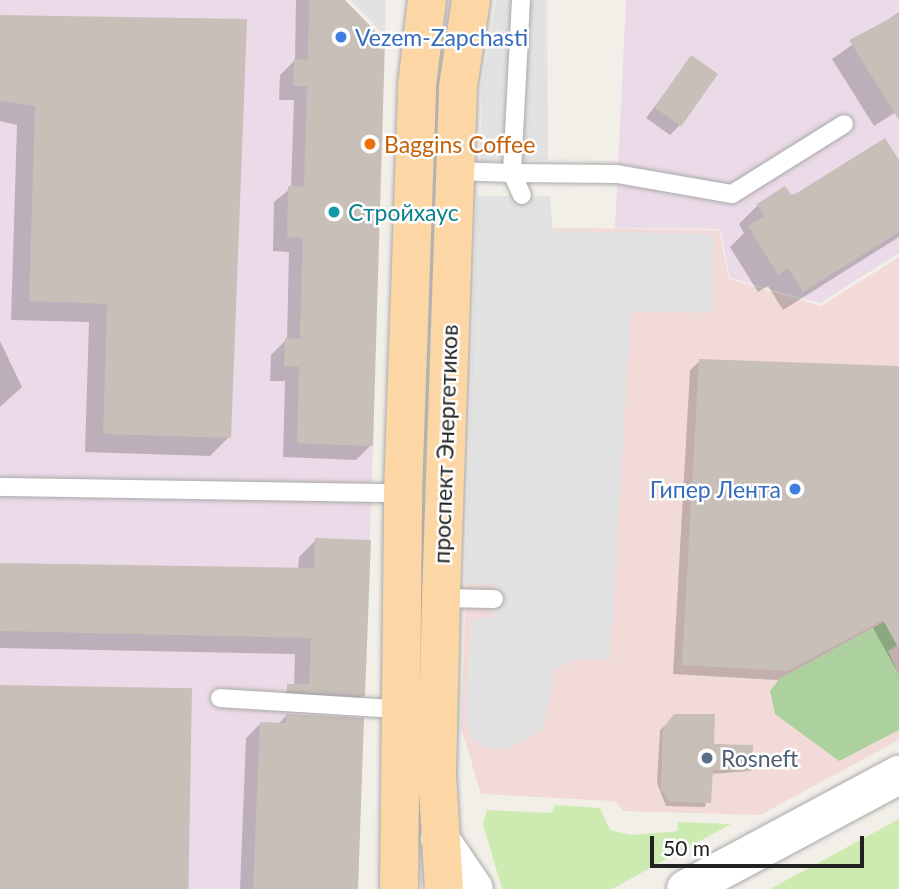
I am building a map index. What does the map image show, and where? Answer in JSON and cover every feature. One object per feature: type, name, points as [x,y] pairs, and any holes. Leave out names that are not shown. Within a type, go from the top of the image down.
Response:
[{"type":"main road","name":"проспект Энергетиков","points":[[399,889],[396,709],[417,86],[427,0]]},
{"type":"main road","name":"проспект Энергетиков","points":[[444,889],[440,839],[440,598],[454,172],[471,0]]},
{"type":"street","points":[[686,889],[899,775]]},
{"type":"street","points":[[440,839],[474,889]]},
{"type":"lane","points":[[521,0],[512,173],[523,195]]},
{"type":"lane","points":[[454,172],[617,174],[732,194],[844,124]]},
{"type":"lane","points":[[0,487],[403,493]]},
{"type":"lane","points":[[440,598],[494,599]]},
{"type":"lane","points":[[220,698],[396,709]]},
{"type":"shaded area","points":[[0,0],[309,0],[297,443],[373,446],[358,889],[0,889]]},
{"type":"shaded area","points":[[350,0],[386,0],[385,36]]},
{"type":"shaded area","points":[[496,0],[547,0],[548,160],[480,162],[482,86]]},
{"type":"shaded area","points":[[626,0],[899,0],[899,253],[820,303],[730,278],[720,229],[615,228]]},
{"type":"shaded area","points":[[477,196],[550,196],[553,231],[714,234],[712,313],[631,311],[610,660],[575,659],[555,670],[543,730],[507,749],[486,748],[471,738],[466,717],[471,620],[494,617],[495,585],[465,583]]},
{"type":"shaded area","points":[[480,227],[719,230],[729,279],[821,306],[899,257],[899,740],[760,815],[624,811],[614,801],[481,794],[461,727]]},
{"type":"green space","points":[[899,614],[899,644],[888,651],[899,675],[899,730],[839,761],[775,714],[770,691],[779,679]]},
{"type":"green space","points":[[555,805],[600,808],[610,830],[632,835],[677,831],[678,822],[731,824],[612,889],[502,889],[483,824],[487,810],[551,813]]},
{"type":"green space","points":[[899,819],[899,889],[770,889]]},
{"type":"building","name":"Стройхаус","points":[[310,0],[345,0],[385,41],[373,446],[297,443],[299,367],[284,366],[285,338],[300,339],[304,238],[287,237],[288,186],[305,187],[308,86],[293,86],[294,59],[309,60]]},
{"type":"building","points":[[899,14],[899,120],[849,40]]},
{"type":"building","points":[[0,15],[247,19],[231,438],[103,434],[107,304],[29,301],[35,106],[0,101]]},
{"type":"building","points":[[691,55],[718,74],[681,126],[654,107]]},
{"type":"building","points":[[885,138],[899,160],[899,232],[803,292],[788,268],[778,275],[748,226],[764,216],[757,204],[785,186],[792,196]]},
{"type":"building","name":"Гипер Лента","points":[[699,359],[899,366],[899,649],[883,620],[788,671],[682,665]]},
{"type":"building","points":[[315,538],[371,540],[365,696],[287,691],[287,684],[309,684],[311,638],[0,631],[0,563],[314,568]]},
{"type":"building","points":[[0,685],[192,688],[188,889],[0,889]]},
{"type":"building","points":[[286,714],[364,718],[358,889],[253,889],[260,722],[286,723]]},
{"type":"building","name":"Rosneft","points":[[674,714],[715,714],[714,744],[753,745],[752,771],[713,770],[711,803],[670,802],[661,790],[663,728]]},
{"type":"place","name":"Vezem-Zapchasti","points":[[341,37]]},
{"type":"place","name":"Baggins Coffee","points":[[370,144]]},
{"type":"place","name":"Стройхаус","points":[[334,212]]},
{"type":"place","name":"Гипер Лента","points":[[795,489]]},
{"type":"place","name":"Rosneft","points":[[707,758]]}]
